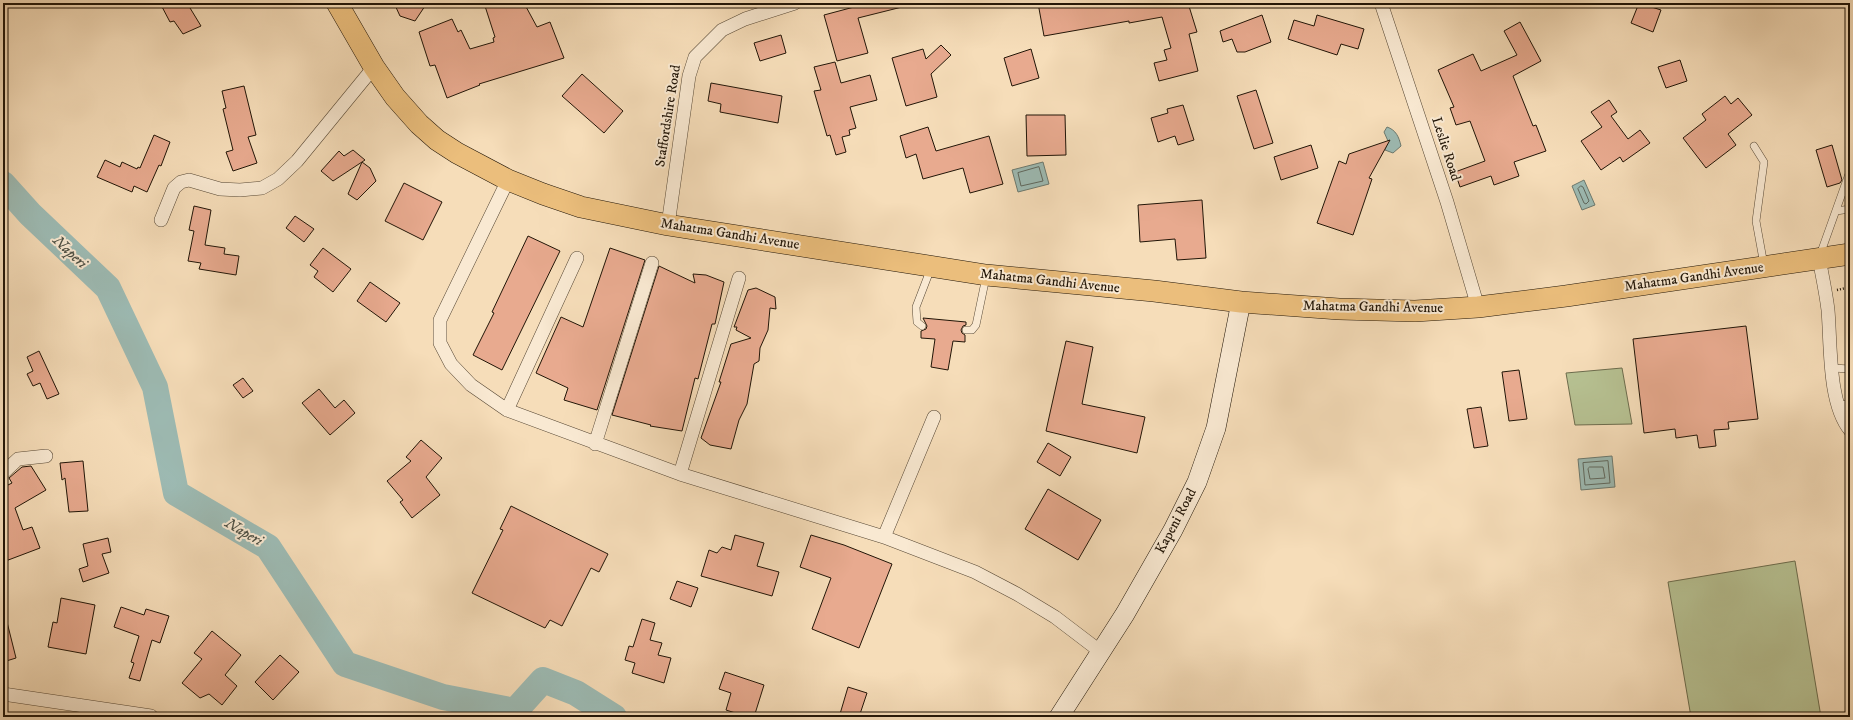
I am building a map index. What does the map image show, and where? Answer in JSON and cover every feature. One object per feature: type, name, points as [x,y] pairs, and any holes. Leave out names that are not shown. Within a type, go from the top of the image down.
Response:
[{"type":"main road","name":"Mahatma Gandhi Avenue","points":[[337,3],[374,67],[396,97],[419,124],[437,140],[457,153],[508,180],[581,207],[668,224],[931,268],[986,275],[1154,291],[1241,302],[1415,311],[1478,307],[1566,296],[1850,254]]},
{"type":"main road","name":"Kapeni Road","points":[[1059,717],[1101,652],[1173,530],[1197,482],[1216,428],[1241,302]]},
{"type":"street","name":"Staffordshire Road","points":[[668,224],[689,76],[695,57],[722,30],[745,19],[795,3]]},
{"type":"street","name":"Leslie Road","points":[[1381,3],[1444,195],[1478,307]]},
{"type":"street","points":[[161,220],[174,188],[181,182],[189,180],[220,189],[240,190],[262,188],[278,179],[297,161],[374,67]]},
{"type":"street","points":[[508,180],[440,320],[440,343],[451,364],[471,385],[507,410],[595,444],[680,474],[884,537],[975,572],[1017,594],[1055,617],[1101,652]]},
{"type":"street","points":[[507,410],[576,258]]},
{"type":"street","points":[[1819,258],[1827,308],[1837,405],[1845,424],[1850,430]]},
{"type":"street","points":[[595,444],[652,263]]},
{"type":"street","points":[[680,474],[739,278]]},
{"type":"street","points":[[884,537],[934,417]]},
{"type":"street","points":[[3,473],[18,460],[46,456]]},
{"type":"street","points":[[3,694],[151,716]]},
{"type":"lane","points":[[1754,146],[1764,162],[1756,221],[1764,266]]},
{"type":"lane","points":[[1819,258],[1850,171]]},
{"type":"lane","points":[[1836,211],[1850,209]]},
{"type":"lane","points":[[922,326],[917,322],[916,307],[931,268]]},
{"type":"lane","points":[[966,330],[972,330],[976,325],[986,275]]},
{"type":"lane","points":[[1832,368],[1850,369]]},
{"type":"lane","points":[[1837,405],[1850,404]]},
{"type":"green space","points":[[1622,368],[1632,424],[1575,425],[1566,373]]},
{"type":"green space","points":[[1795,561],[1821,717],[1691,717],[1668,582]]},
{"type":"water","points":[[1387,127],[1397,134],[1401,146],[1393,153],[1385,150],[1388,141],[1384,132]]},
{"type":"water","points":[[1043,162],[1049,184],[1018,192],[1012,170]]},
{"type":"water","points":[[1584,180],[1595,205],[1582,210],[1572,186]]},
{"type":"water","points":[[1612,456],[1615,487],[1581,490],[1578,459]]},
{"type":"building","points":[[160,3],[187,3],[201,26],[183,34],[174,21],[170,22]]},
{"type":"building","points":[[394,3],[427,3],[415,21],[400,16]]},
{"type":"building","points":[[484,3],[524,3],[537,27],[550,22],[564,58],[479,84],[480,85],[447,98],[435,65],[430,66],[419,32],[452,19],[458,32],[461,30],[470,49],[494,42],[493,38],[495,37]]},
{"type":"building","points":[[869,3],[902,3],[902,7],[858,18],[868,53],[837,61],[824,15]]},
{"type":"building","points":[[1038,3],[1188,3],[1197,32],[1189,34],[1198,71],[1159,81],[1154,63],[1167,60],[1164,50],[1171,48],[1162,17],[1129,23],[1129,21],[1044,36]]},
{"type":"building","points":[[1639,3],[1661,10],[1653,32],[1631,23]]},
{"type":"building","points":[[1262,15],[1271,42],[1245,52],[1237,52],[1232,39],[1223,42],[1220,31]]},
{"type":"building","points":[[1317,15],[1364,29],[1358,49],[1341,44],[1337,55],[1288,39],[1294,20],[1314,26]]},
{"type":"building","points":[[1520,22],[1541,61],[1513,76],[1533,126],[1536,125],[1546,151],[1514,162],[1519,176],[1494,185],[1491,176],[1460,187],[1455,172],[1485,161],[1470,121],[1456,125],[1450,108],[1454,107],[1438,70],[1473,54],[1481,71],[1517,55],[1504,31]]},
{"type":"building","points":[[781,35],[786,53],[760,61],[754,43]]},
{"type":"building","points":[[941,45],[951,55],[931,74],[937,97],[906,106],[892,58],[923,49],[926,59]]},
{"type":"building","points":[[1031,49],[1039,78],[1012,86],[1004,58]]},
{"type":"building","points":[[1680,60],[1687,81],[1666,88],[1658,67]]},
{"type":"building","points":[[835,62],[841,83],[870,75],[877,100],[850,107],[856,128],[849,130],[850,135],[842,137],[846,152],[836,155],[830,135],[827,136],[814,91],[821,90],[814,67]]},
{"type":"building","points":[[582,74],[623,111],[604,133],[562,96]]},
{"type":"building","points":[[711,83],[782,96],[778,123],[720,112],[721,104],[708,101]]},
{"type":"building","points":[[244,86],[256,135],[248,137],[257,163],[233,171],[226,152],[233,150],[223,109],[226,108],[222,91]]},
{"type":"building","points":[[1256,90],[1273,143],[1254,149],[1237,96]]},
{"type":"building","points":[[1725,96],[1731,104],[1738,98],[1752,115],[1728,134],[1736,145],[1706,168],[1683,138],[1706,120],[1702,114]]},
{"type":"building","points":[[1609,100],[1617,112],[1611,116],[1628,139],[1640,130],[1650,143],[1623,162],[1620,157],[1601,170],[1581,141],[1602,127],[1591,112]]},
{"type":"building","points":[[1183,105],[1194,140],[1178,145],[1175,136],[1158,142],[1151,118],[1168,113],[1167,109]]},
{"type":"building","points":[[1026,115],[1065,115],[1066,155],[1027,156]]},
{"type":"building","points":[[928,127],[936,151],[989,136],[1003,184],[970,193],[963,168],[923,179],[916,154],[906,158],[900,136]]},
{"type":"building","points":[[154,135],[170,142],[161,166],[159,165],[147,192],[134,186],[132,192],[97,177],[105,160],[120,167],[122,162],[137,169],[138,167],[140,168]]},
{"type":"building","points":[[1390,140],[1369,178],[1372,179],[1353,235],[1317,223],[1339,161],[1346,164],[1349,154]]},
{"type":"building","points":[[1311,145],[1318,168],[1281,180],[1274,157]]},
{"type":"building","points":[[1832,145],[1842,180],[1840,183],[1827,187],[1816,150]]},
{"type":"building","points":[[353,150],[365,160],[333,181],[321,171],[339,151],[344,156]]},
{"type":"building","points":[[362,162],[370,168],[376,181],[357,200],[348,194]]},
{"type":"building","points":[[404,183],[442,202],[423,240],[385,221]]},
{"type":"building","points":[[1202,200],[1206,258],[1177,260],[1175,239],[1140,242],[1138,205]]},
{"type":"building","points":[[194,206],[211,210],[205,245],[225,248],[224,254],[239,256],[236,275],[199,269],[201,263],[188,261],[194,231],[189,230]]},
{"type":"building","points":[[295,216],[314,229],[304,242],[286,228]]},
{"type":"building","points":[[528,236],[560,251],[502,370],[473,355],[494,313],[492,312]]},
{"type":"building","points":[[323,248],[351,269],[333,292],[314,277],[318,271],[310,265]]},
{"type":"building","points":[[610,248],[645,260],[597,410],[564,400],[568,388],[536,373],[561,317],[583,327]]},
{"type":"building","points":[[659,266],[695,283],[693,274],[706,275],[724,282],[715,324],[712,324],[698,379],[695,378],[682,431],[650,426],[651,425],[612,415]]},
{"type":"building","points":[[370,282],[400,303],[386,322],[357,301]]},
{"type":"building","points":[[756,288],[775,297],[776,309],[770,308],[768,330],[760,348],[759,361],[754,364],[747,404],[739,420],[731,449],[710,445],[701,438],[721,382],[719,382],[731,344],[751,338],[736,330],[737,327],[734,327],[748,290]]},
{"type":"building","points":[[923,318],[966,322],[966,325],[963,326],[961,330],[965,335],[965,342],[953,341],[948,370],[931,367],[935,339],[921,338],[921,331],[926,329],[927,326]]},
{"type":"building","points":[[1746,326],[1758,419],[1728,422],[1729,429],[1714,430],[1716,446],[1699,448],[1697,435],[1676,438],[1675,429],[1644,433],[1633,339]]},
{"type":"building","points":[[1066,341],[1093,347],[1082,404],[1145,417],[1137,453],[1046,431]]},
{"type":"building","points":[[39,351],[59,394],[47,399],[40,383],[33,386],[27,374],[33,371],[27,357]]},
{"type":"building","points":[[1519,370],[1527,419],[1509,421],[1502,372]]},
{"type":"building","points":[[243,378],[253,391],[243,398],[233,385]]},
{"type":"building","points":[[319,389],[335,408],[344,400],[355,413],[330,435],[302,403]]},
{"type":"building","points":[[1481,407],[1488,446],[1474,448],[1467,409]]},
{"type":"building","points":[[421,440],[442,458],[426,477],[440,495],[412,518],[400,502],[403,500],[387,481],[411,461],[406,457]]},
{"type":"building","points":[[1048,443],[1071,457],[1060,476],[1037,462]]},
{"type":"building","points":[[83,461],[88,511],[69,512],[65,478],[62,480],[60,463]]},
{"type":"building","points":[[31,466],[46,490],[15,508],[23,530],[32,527],[40,548],[3,562],[3,481],[6,486],[12,483],[9,478],[22,467]]},
{"type":"building","points":[[1048,489],[1101,520],[1078,560],[1025,529]]},
{"type":"building","points":[[511,506],[608,554],[599,572],[591,568],[562,626],[550,620],[545,628],[472,593],[503,530],[500,529]]},
{"type":"building","points":[[735,535],[764,543],[757,566],[779,572],[772,596],[701,576],[709,550],[717,553],[722,547],[731,550]]},
{"type":"building","points":[[811,535],[844,545],[892,564],[859,648],[812,629],[831,578],[800,567]]},
{"type":"building","points":[[108,538],[111,552],[102,554],[109,573],[83,582],[79,569],[88,566],[83,544]]},
{"type":"building","points":[[677,581],[698,588],[691,607],[670,599]]},
{"type":"building","points":[[61,598],[95,605],[86,654],[48,647],[53,622],[57,623]]},
{"type":"building","points":[[121,607],[144,615],[146,609],[169,616],[160,643],[152,640],[140,681],[129,678],[134,663],[131,662],[139,636],[114,627]]},
{"type":"building","points":[[642,619],[655,623],[650,640],[662,643],[658,655],[671,658],[664,683],[632,673],[635,663],[625,660],[629,646],[633,647]]},
{"type":"building","points":[[7,622],[16,658],[3,662],[3,623]]},
{"type":"building","points":[[212,631],[241,655],[225,675],[237,686],[222,705],[209,694],[200,698],[182,683],[202,659],[194,653]]},
{"type":"building","points":[[280,655],[299,672],[273,700],[255,682]]},
{"type":"building","points":[[725,672],[764,685],[754,717],[748,717],[726,710],[731,693],[719,689]]},
{"type":"building","points":[[848,687],[867,693],[859,717],[850,717],[840,714]]},
{"type":"waterway","name":"Naperi","points":[[3,184],[30,214],[108,288],[155,387],[176,493],[268,547],[345,664],[443,697],[515,711],[543,680],[576,693],[614,717]]}]
